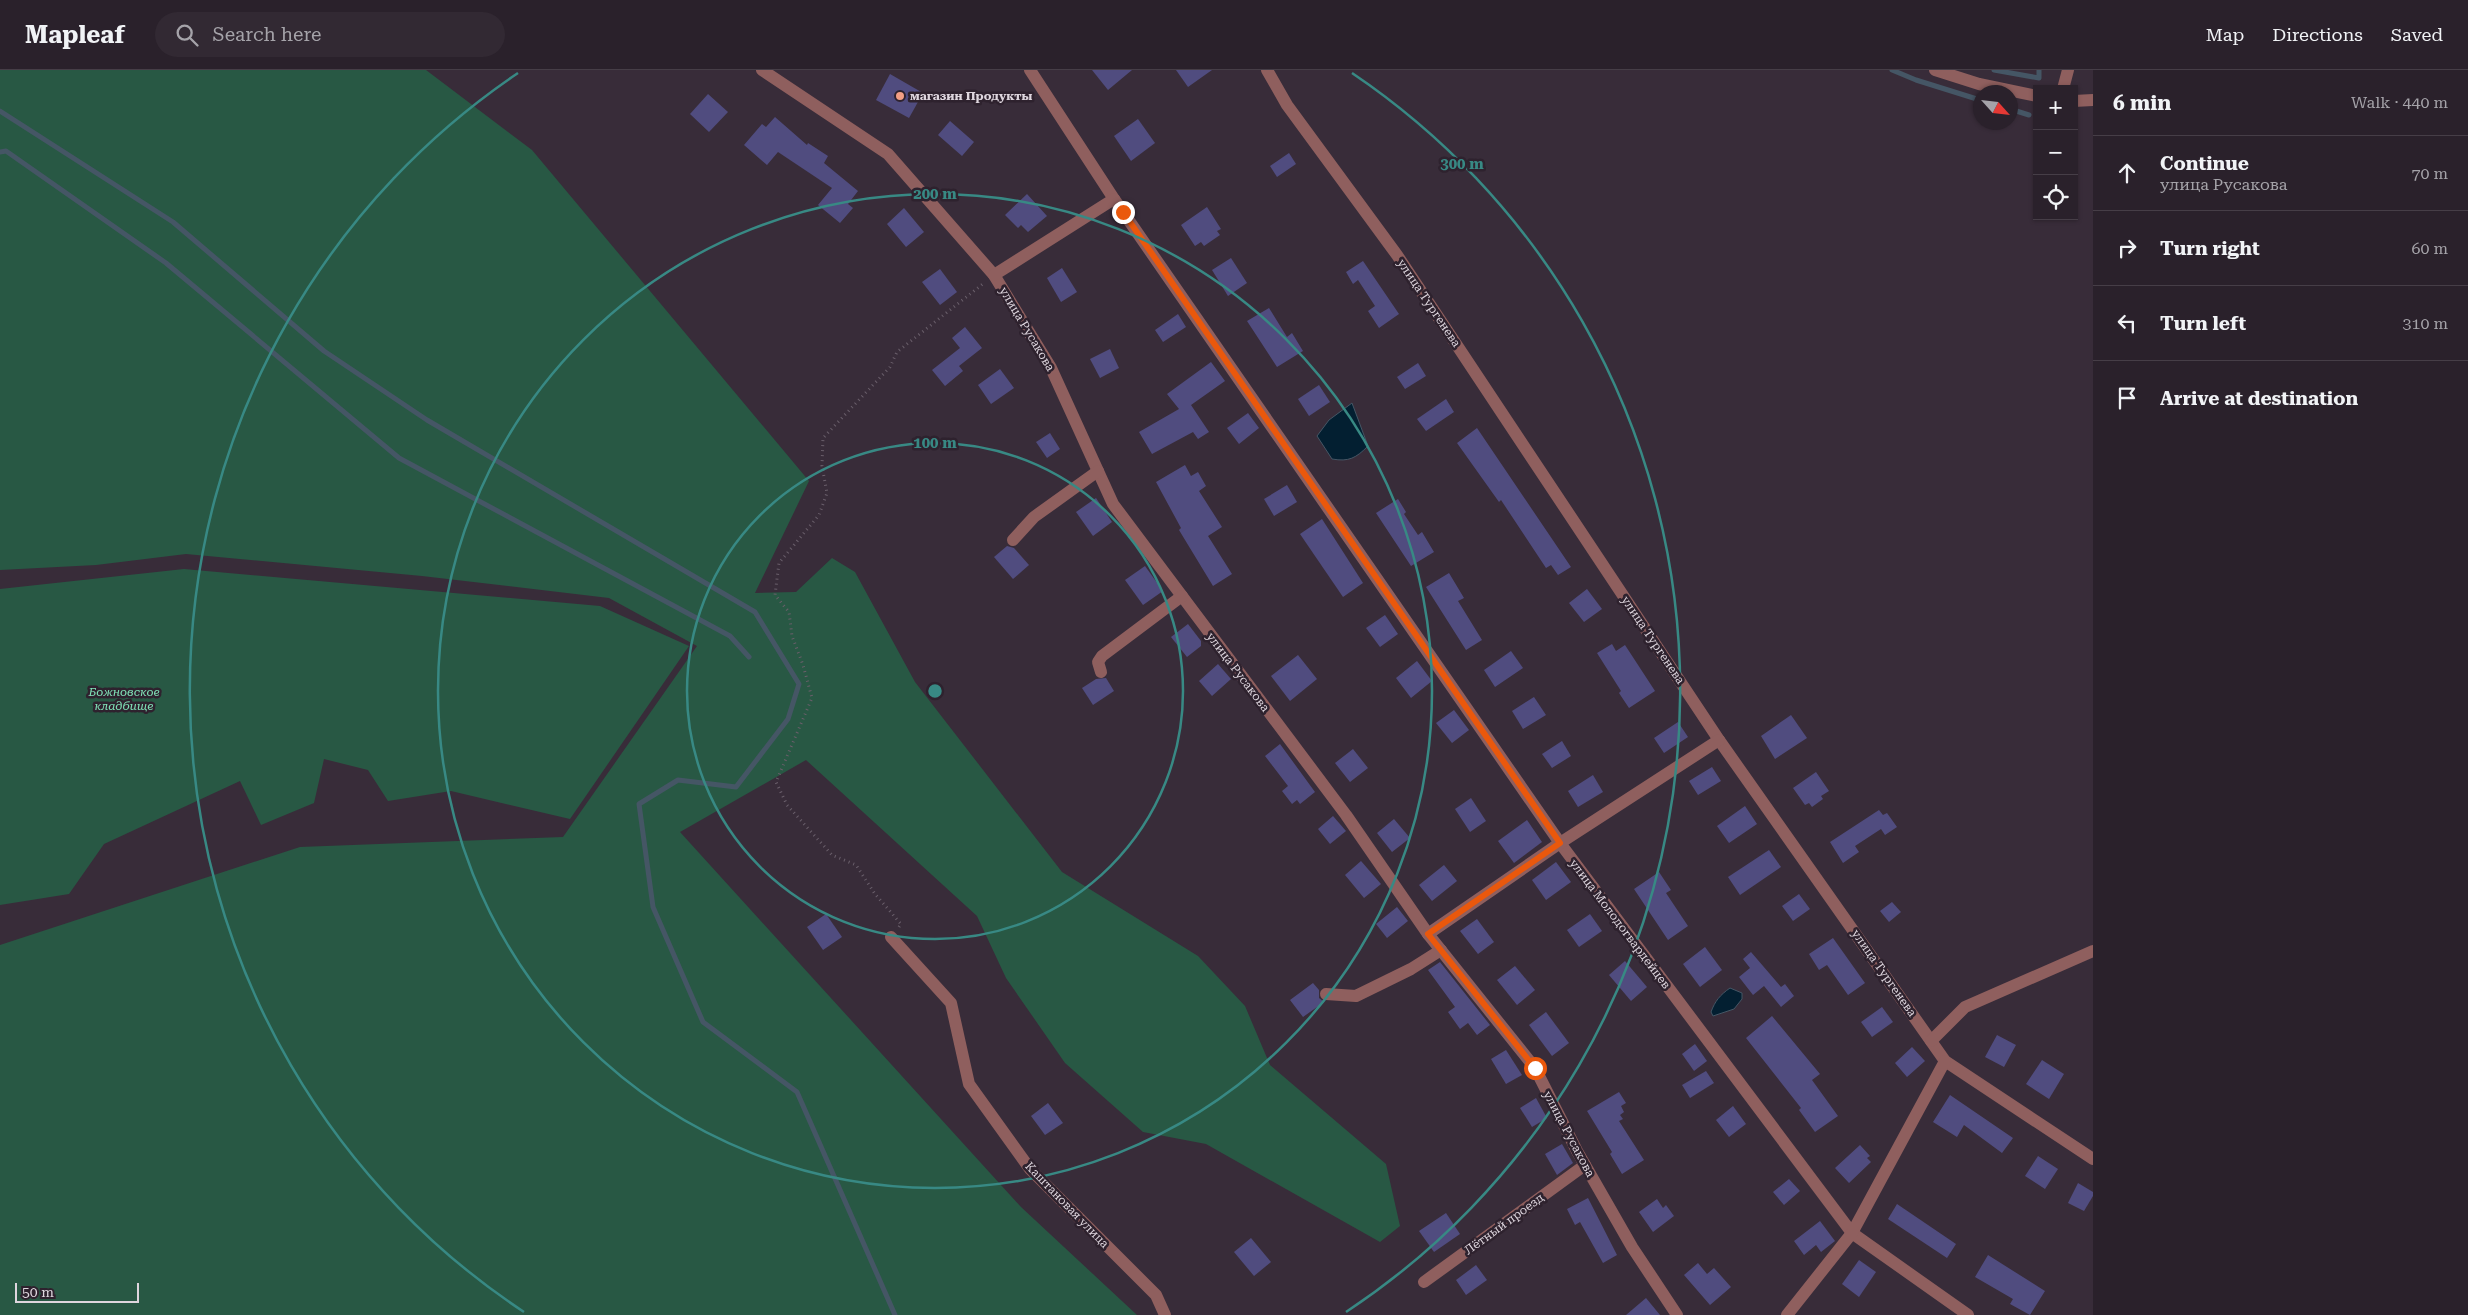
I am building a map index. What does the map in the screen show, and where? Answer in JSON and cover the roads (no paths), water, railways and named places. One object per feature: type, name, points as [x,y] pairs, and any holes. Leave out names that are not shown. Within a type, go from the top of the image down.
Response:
[{"type":"street","name":"улица Русакова","points":[[762,70],[888,154],[994,275],[1051,368],[1113,504],[1346,815],[1428,934],[1535,1068],[1585,1165],[1632,1247],[1677,1315]]},
{"type":"street","name":"улица Молодогвардейцев","points":[[1030,70],[1114,200],[1560,843],[1852,1233],[1968,1315]]},
{"type":"street","name":"улица Тургенева","points":[[1267,70],[1287,105],[1397,255],[1719,740],[1945,1060],[2093,1158]]},
{"type":"street","points":[[1935,70],[1979,84],[2033,95]]},
{"type":"street","points":[[2064,85],[2068,70]]},
{"type":"street","points":[[2078,101],[2093,100]]},
{"type":"street","points":[[994,275],[1114,200]]},
{"type":"street","points":[[1013,540],[1034,516],[1098,471]]},
{"type":"street","points":[[1101,672],[1098,662],[1102,656],[1182,596]]},
{"type":"street","points":[[1428,934],[1560,843],[1719,740]]},
{"type":"street","name":"Каштановая улица","points":[[891,937],[951,1003],[969,1084],[1024,1161],[1156,1295],[1165,1315]]},
{"type":"street","points":[[1326,994],[1356,996],[1411,970],[1441,950]]},
{"type":"street","points":[[1931,1041],[1965,1007],[2093,951]]},
{"type":"street","points":[[1787,1315],[1852,1233],[1945,1060]]},
{"type":"street","name":"Лётный проезд","points":[[1424,1282],[1585,1165]]},
{"type":"water","points":[[1352,403],[1368,446],[1360,454],[1352,458],[1343,460],[1332,459],[1317,436],[1329,420]]},
{"type":"water","points":[[1730,988],[1742,993],[1742,999],[1734,1009],[1713,1016],[1711,1012],[1716,1001]]},
{"type":"waterway","points":[[1892,70],[1916,80],[1973,98]]},
{"type":"waterway","points":[[1994,70],[2039,78],[2039,70]]},
{"type":"waterway","points":[[0,111],[173,222],[324,351],[427,420],[755,612],[799,684],[788,719],[736,787],[678,780],[639,804],[653,907],[703,1022],[797,1092],[895,1315]]},
{"type":"waterway","points":[[2018,112],[2029,115]]},
{"type":"waterway","points":[[0,152],[6,151],[166,263],[399,458],[730,636],[749,657]]},
{"type":"place","name":"магазин Продукты","points":[[900,96]]},
{"type":"park label","name":"Божновское кладбище","points":[[124,699]]}]
